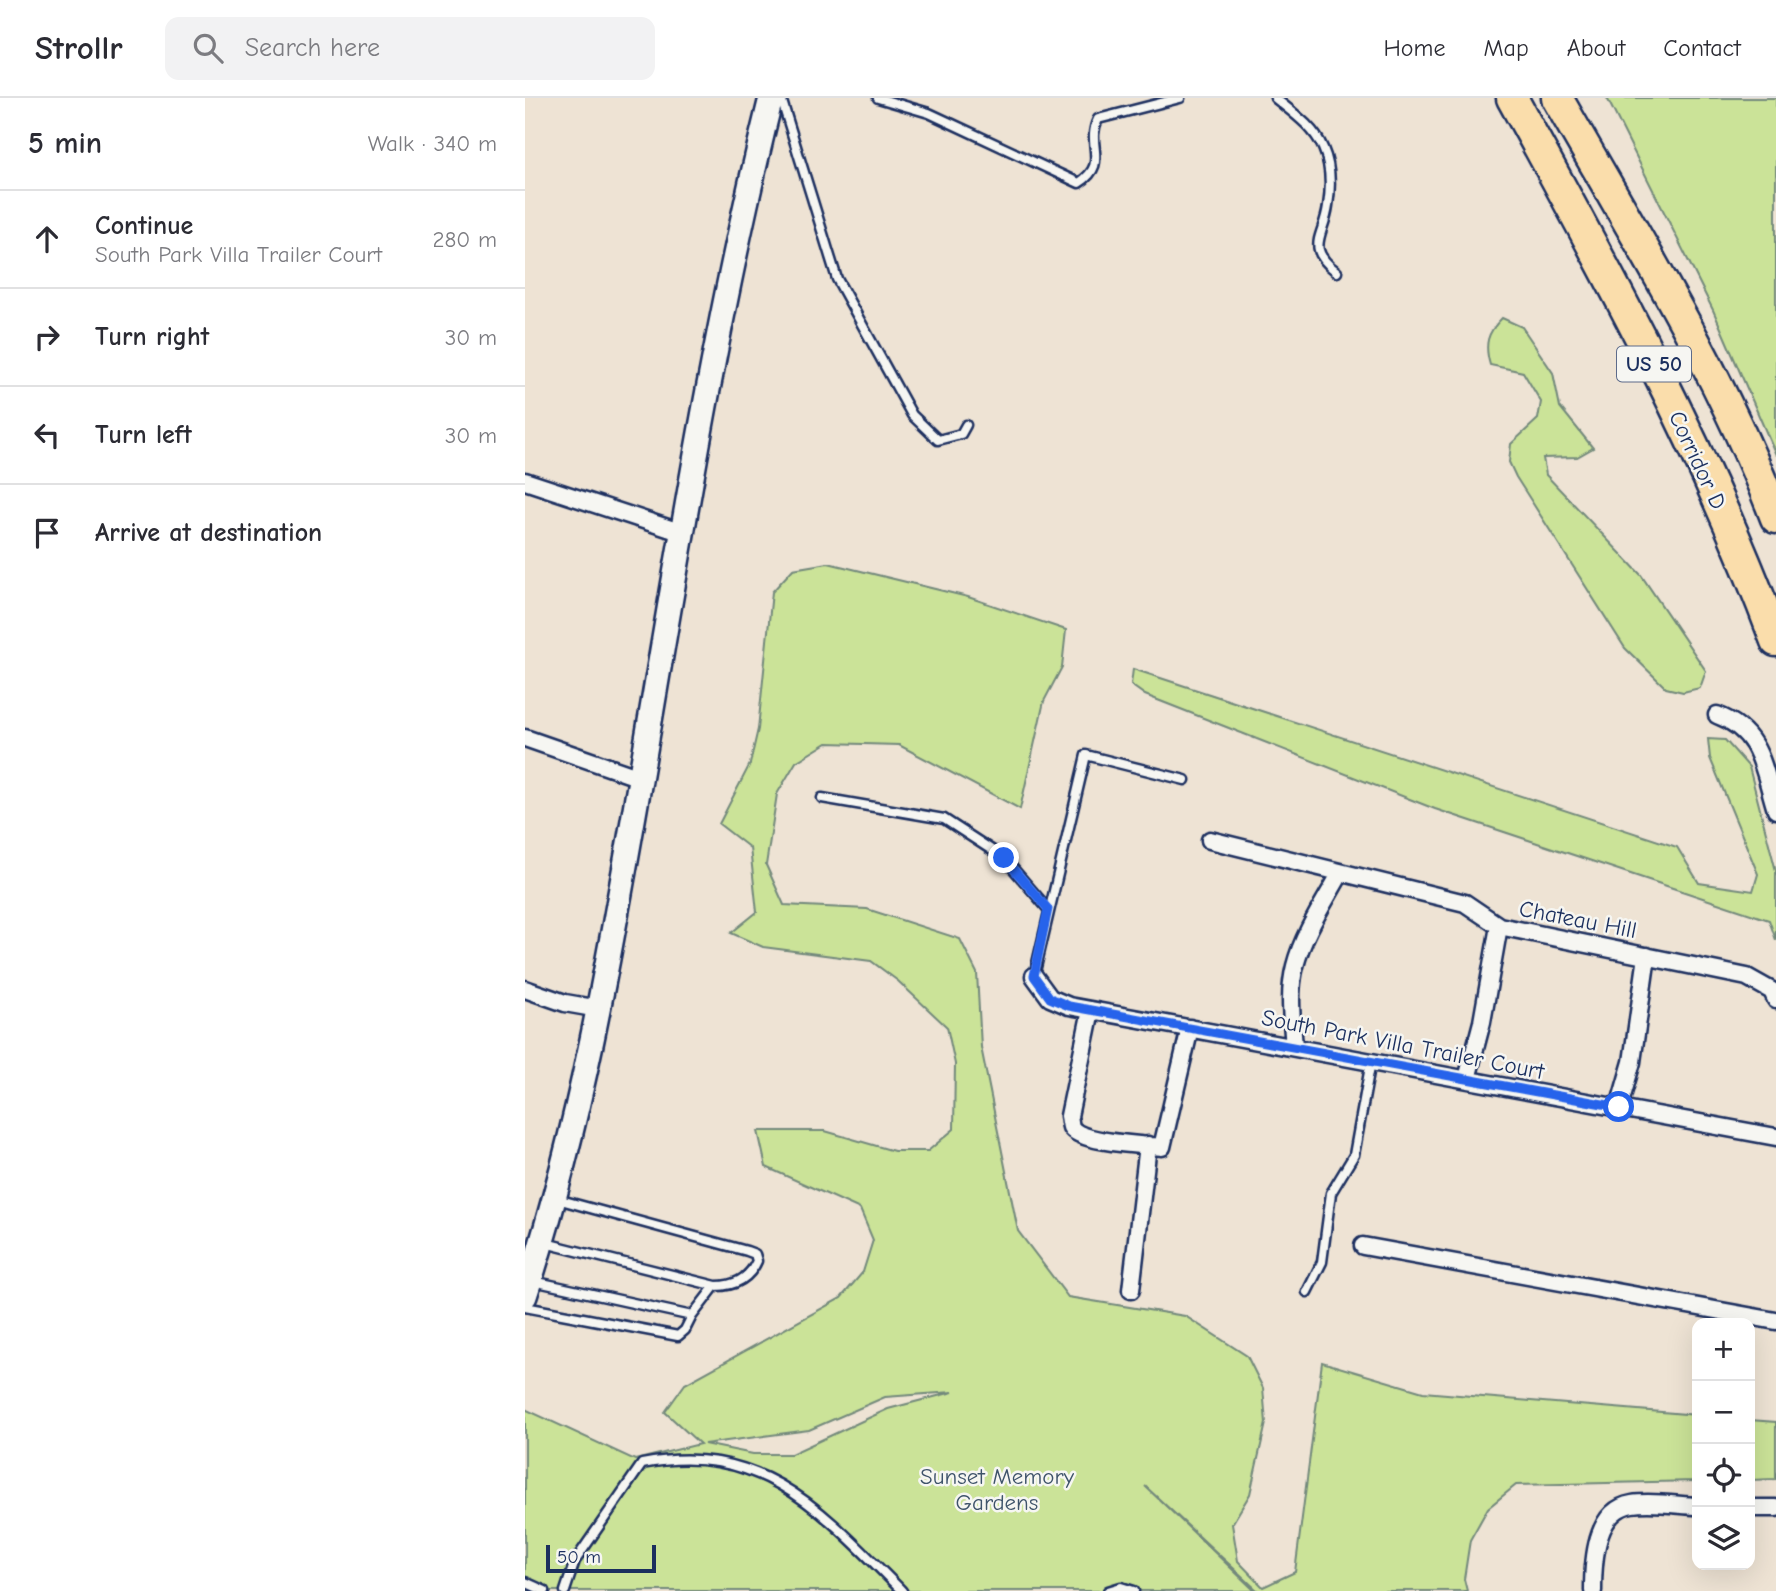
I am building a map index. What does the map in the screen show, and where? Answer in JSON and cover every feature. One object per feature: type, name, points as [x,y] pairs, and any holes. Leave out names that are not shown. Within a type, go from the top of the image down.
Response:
[{"type":"highway","name":"Corridor D","points":[[1512,98],[1632,317],[1750,572],[1776,641]]},
{"type":"highway","name":"US 50","points":[[1557,98],[1676,308],[1754,459],[1776,518]]},
{"type":"main road","points":[[528,1288],[535,1249],[554,1198],[599,1009],[683,533],[752,175],[771,98]]},
{"type":"street","points":[[525,481],[683,533]]},
{"type":"street","points":[[1717,715],[1734,721],[1751,736],[1776,810]]},
{"type":"street","points":[[525,738],[640,778]]},
{"type":"street","name":"Chateau Hill","points":[[1210,840],[1313,863],[1340,874],[1465,903],[1499,926],[1747,977],[1772,990],[1776,1000]]},
{"type":"street","points":[[1294,1047],[1290,998],[1294,966],[1308,933],[1340,874]]},
{"type":"street","name":"Chateau Hill","points":[[1467,1079],[1482,1022],[1499,926]]},
{"type":"street","name":"Chateau Hill","points":[[1619,1107],[1632,1062],[1647,956]]},
{"type":"street","name":"South Park Villa Trailer Court","points":[[1034,976],[1050,998],[1069,1006],[1776,1137]]},
{"type":"street","points":[[525,989],[565,1003],[599,1009]]},
{"type":"street","points":[[1091,1010],[1069,1116],[1072,1128],[1077,1133],[1105,1141],[1162,1147],[1190,1028]]},
{"type":"street","points":[[1131,1290],[1148,1145]]},
{"type":"street","points":[[1363,1246],[1776,1321]]},
{"type":"street","points":[[1593,1591],[1601,1528],[1614,1512],[1630,1504],[1692,1506]]},
{"type":"street","points":[[1755,1508],[1776,1508]]},
{"type":"lane","points":[[781,98],[837,279],[912,415],[938,440],[961,434],[966,425]]},
{"type":"lane","points":[[878,98],[899,101],[929,113],[1010,148],[1079,183],[1090,176],[1095,167],[1091,132],[1098,119],[1112,113],[1144,109],[1180,98]]},
{"type":"lane","points":[[1275,98],[1305,123],[1322,146],[1330,169],[1328,208],[1317,239],[1318,249],[1325,262],[1337,272]]},
{"type":"lane","points":[[1034,976],[1086,755],[1185,780]]},
{"type":"lane","points":[[822,798],[944,818],[1004,858],[1048,909]]},
{"type":"lane","points":[[1307,1292],[1322,1262],[1331,1194],[1354,1155],[1371,1061]]},
{"type":"lane","points":[[535,1249],[715,1286],[736,1284],[748,1275],[757,1261],[755,1254],[554,1198]]},
{"type":"lane","points":[[525,1307],[678,1336],[715,1286]]},
{"type":"lane","points":[[528,1288],[692,1316]]},
{"type":"lane","points":[[565,1591],[575,1561],[642,1464],[667,1459],[699,1459],[743,1468],[780,1482],[844,1533],[902,1591]]},
{"type":"lane","points":[[525,1582],[545,1591]]},
{"type":"lane","points":[[1108,1591],[1121,1587],[1135,1591]]},
{"type":"green space","points":[[1607,98],[1776,98],[1776,455],[1713,310]]},
{"type":"green space","points":[[1502,318],[1522,327],[1553,373],[1560,407],[1593,448],[1577,457],[1543,458],[1546,475],[1641,575],[1706,671],[1700,688],[1683,692],[1666,688],[1625,648],[1516,477],[1509,462],[1511,444],[1538,419],[1541,402],[1523,372],[1490,365],[1488,339]]},
{"type":"green space","name":"Sunset Memory Gardens","points":[[828,563],[968,597],[1066,630],[1062,667],[1044,701],[1020,809],[899,745],[827,743],[796,762],[777,794],[766,865],[784,905],[867,909],[960,939],[977,973],[981,1047],[1018,1231],[1068,1297],[1185,1316],[1247,1356],[1263,1388],[1266,1423],[1250,1494],[1232,1524],[1238,1561],[1263,1587],[1295,1572],[1322,1362],[1423,1392],[1692,1415],[1692,1481],[1516,1485],[1488,1508],[1470,1540],[1464,1579],[1467,1591],[1258,1591],[1145,1486],[1255,1591],[525,1591],[525,1409],[635,1460],[700,1444],[665,1412],[685,1384],[841,1298],[863,1272],[873,1240],[860,1209],[766,1167],[758,1131],[825,1131],[894,1151],[928,1151],[954,1129],[955,1064],[947,1027],[898,981],[871,961],[763,947],[731,933],[757,912],[750,848],[719,824],[750,764],[758,729],[772,592],[793,569]],"holes":[[[953,1392],[888,1409],[791,1454],[753,1454],[704,1444],[809,1430],[885,1397]]]},
{"type":"green space","points":[[1133,669],[1677,847],[1699,883],[1753,891],[1758,874],[1710,758],[1708,739],[1725,740],[1749,767],[1776,871],[1776,940],[1769,920],[1435,809],[1145,695],[1131,685]]},
{"type":"green space","points":[[1755,1420],[1776,1422],[1776,1479],[1755,1480]]},
{"type":"route","points":[[1004,858],[1048,909],[1034,976],[1040,988],[1050,998],[1069,1006],[1619,1107]]}]
